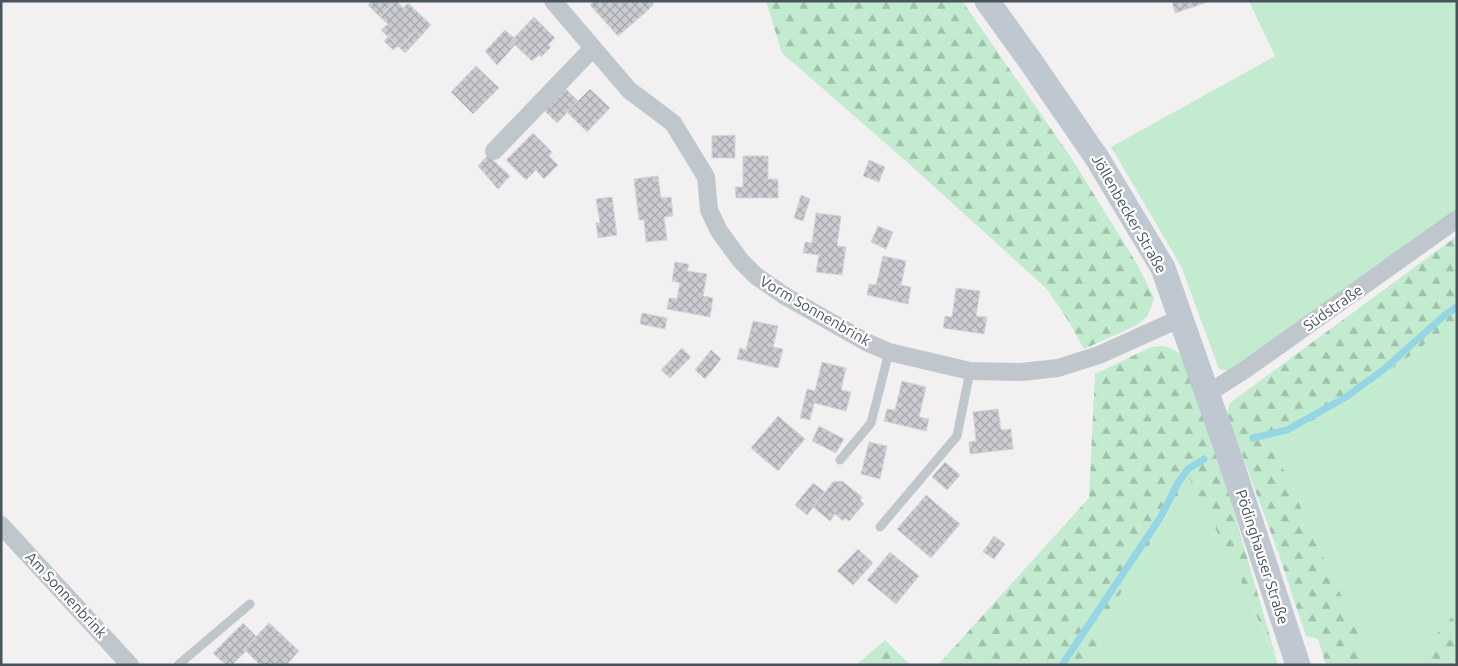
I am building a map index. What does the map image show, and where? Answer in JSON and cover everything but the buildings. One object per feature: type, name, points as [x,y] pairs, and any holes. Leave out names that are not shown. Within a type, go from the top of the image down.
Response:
[{"type":"main road","name":"Jöllenbecker Straße","points":[[987,1],[1032,62],[1107,175],[1163,268],[1227,450]]},
{"type":"main road","name":"Pödinghauser Straße","points":[[1227,450],[1298,665]]},
{"type":"street","name":"Vorm Sonnenbrink","points":[[562,4],[593,48],[630,90],[672,123],[706,177],[709,210],[719,231],[731,249],[756,276],[785,296],[866,342],[888,352],[970,371],[1021,372],[1058,368],[1099,356],[1181,318]]},
{"type":"street","points":[[494,151],[593,48]]},
{"type":"street","name":"Südstraße","points":[[1208,394],[1457,219]]},
{"type":"street","name":"Am Sonnenbrink","points":[[1,525],[130,665]]},
{"type":"lane","points":[[840,460],[871,423],[888,352]]},
{"type":"lane","points":[[880,527],[957,436],[970,371]]},
{"type":"lane","points":[[178,665],[250,604]]},
{"type":"green space","points":[[766,1],[962,1],[1072,159],[1137,264],[1154,298],[1146,317],[1137,325],[1084,349],[1047,289],[907,162],[782,53]]},
{"type":"green space","points":[[1249,1],[1457,1],[1457,214],[1231,371],[1219,369],[1181,266],[1111,147],[1275,56]]},
{"type":"green space","points":[[1457,236],[1457,320],[1342,407],[1270,440],[1373,665],[1326,665],[1318,639],[1306,636],[1278,552],[1227,414],[1230,403]]},
{"type":"green space","points":[[1457,320],[1457,612],[1408,665],[1373,665],[1270,440],[1342,407]]},
{"type":"green space","points":[[1161,346],[1174,350],[1184,359],[1218,457],[1278,664],[1229,555],[1188,476],[1172,507],[1111,609],[1095,654],[1086,665],[938,665],[1089,498],[1095,374],[1151,347]]},
{"type":"green space","points":[[1188,475],[1229,555],[1278,665],[1086,665],[1095,654],[1111,609],[1172,507]]},
{"type":"green space","points":[[1457,612],[1457,665],[1408,665]]},
{"type":"green space","points":[[885,640],[910,665],[856,665]]},
{"type":"waterway","points":[[1253,438],[1287,430],[1346,397],[1383,370],[1445,315],[1457,307]]},
{"type":"waterway","points":[[1062,665],[1160,518],[1178,483],[1188,469],[1204,459]]}]
